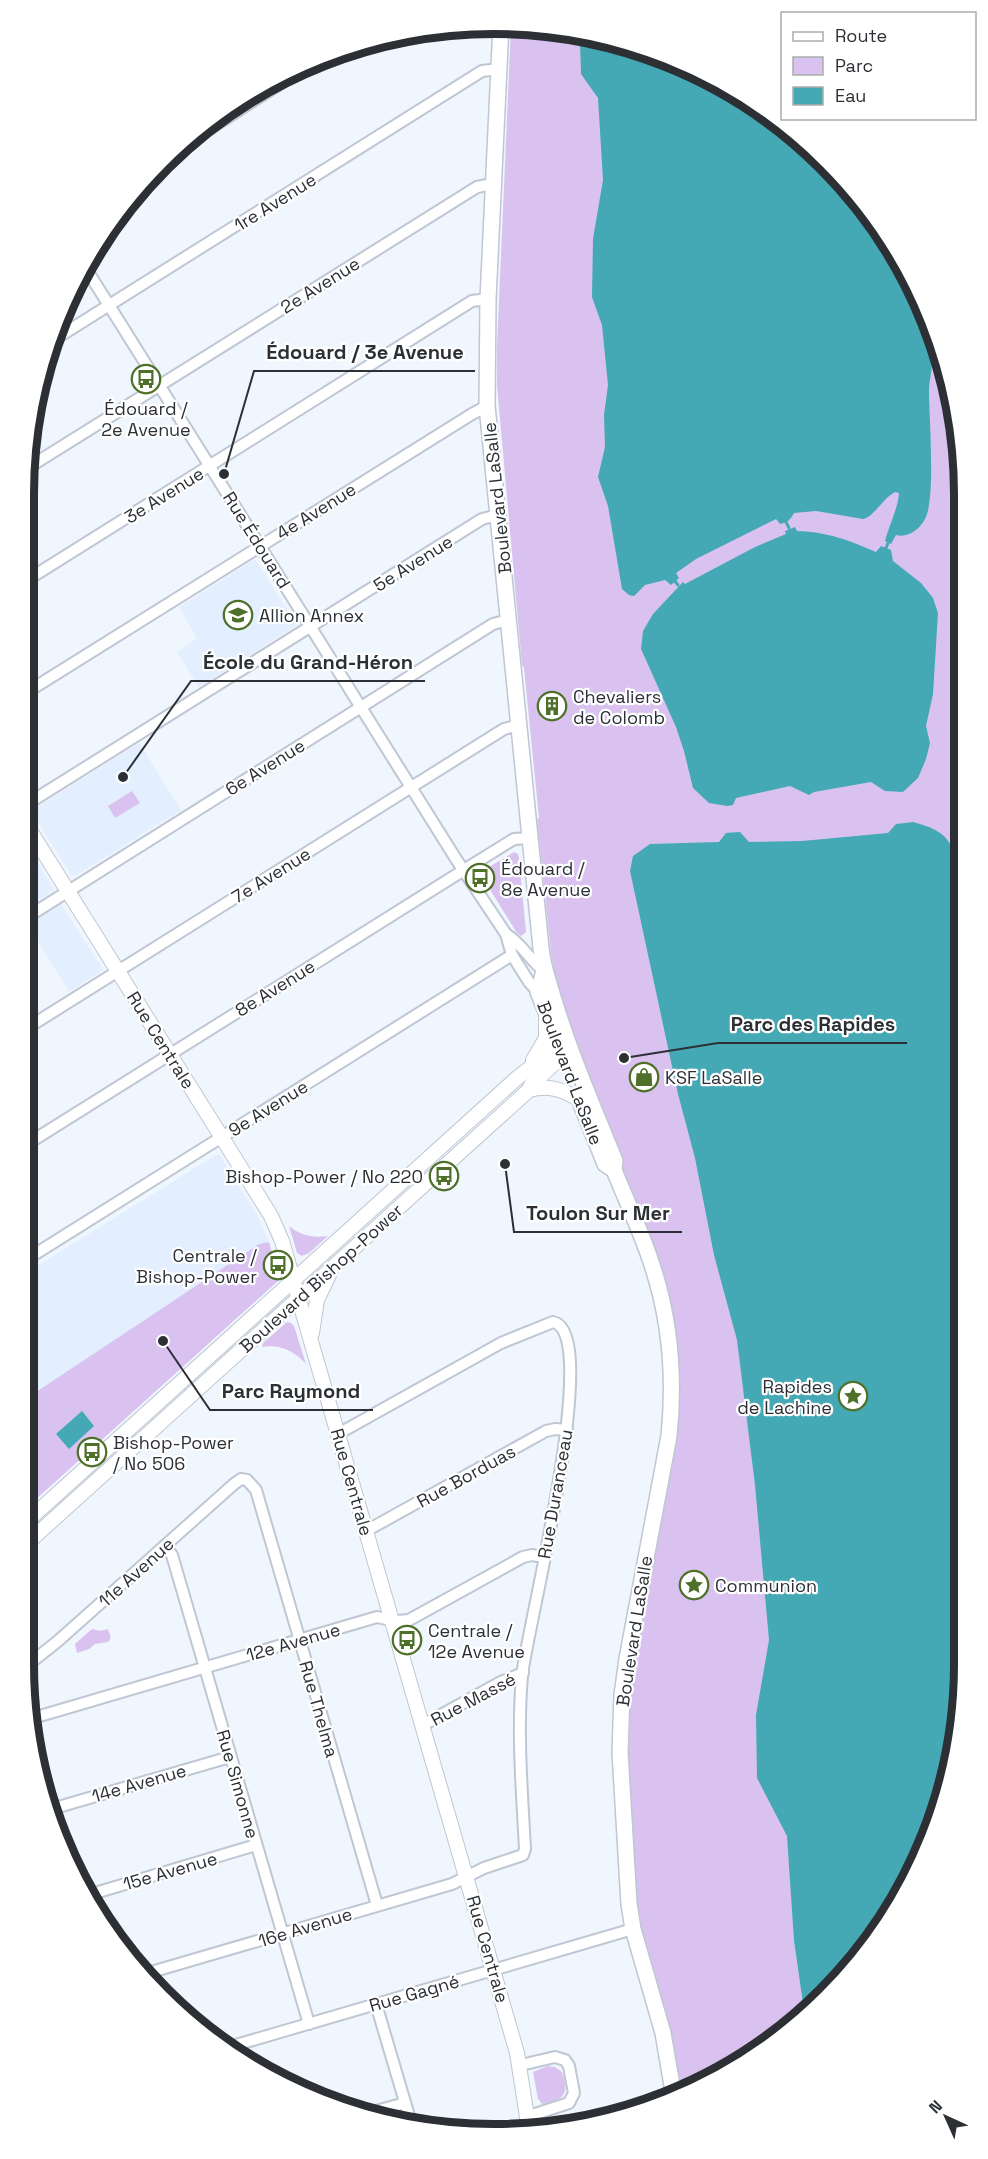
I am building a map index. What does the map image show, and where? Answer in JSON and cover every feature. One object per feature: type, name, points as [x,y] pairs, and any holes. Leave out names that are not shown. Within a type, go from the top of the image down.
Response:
[{"type":"main road","name":"Boulevard LaSalle","points":[[501,34],[488,299],[487,406],[529,838],[544,971],[578,1099],[605,1164],[614,1170]]},
{"type":"main road","name":"Boulevard LaSalle","points":[[544,971],[538,992],[615,1161],[614,1170],[655,1275],[666,1322],[672,1380],[671,1418],[627,1659],[621,1714],[621,1762],[627,1879],[633,1929],[663,2033],[673,2089]]},
{"type":"street","name":"1re Avenue","points":[[63,334],[482,71],[499,69]]},
{"type":"street","name":"2e Avenue","points":[[35,463],[477,187],[493,184]]},
{"type":"street","name":"Rue Édouard","points":[[90,275],[506,934],[512,955],[538,992]]},
{"type":"street","name":"3e Avenue","points":[[34,576],[472,301],[488,299]]},
{"type":"street","name":"4e Avenue","points":[[34,688],[487,406]]},
{"type":"street","name":"5e Avenue","points":[[34,800],[482,519],[498,515]]},
{"type":"street","name":"6e Avenue","points":[[34,913],[495,622],[508,620]]},
{"type":"street","name":"7e Avenue","points":[[34,1024],[504,729],[519,725]]},
{"type":"street","name":"Rue Centrale","points":[[34,837],[271,1216],[282,1241],[494,1970],[520,2066],[530,2123]]},
{"type":"street","name":"8e Avenue","points":[[34,1140],[514,839],[529,838]]},
{"type":"street","name":"Rue Édouard","points":[[506,934],[517,941],[531,961],[544,971]]},
{"type":"street","name":"9e Avenue","points":[[34,1255],[512,955]]},
{"type":"street","points":[[519,1077],[544,1043],[547,1028],[545,1009]]},
{"type":"street","name":"Boulevard Bishop-Power","points":[[34,1515],[519,1077],[566,1050]]},
{"type":"street","name":"Boulevard Bishop-Power","points":[[34,1537],[529,1090],[531,1085],[566,1050]]},
{"type":"street","points":[[529,1090],[551,1088],[578,1099]]},
{"type":"street","points":[[311,1344],[312,1324],[318,1300],[325,1281],[336,1263]]},
{"type":"street","name":"Rue Duranceau","points":[[338,1434],[501,1343],[553,1322],[559,1323],[566,1331],[571,1393],[567,1430],[523,1673],[519,1739],[525,1849],[523,1856],[484,1868],[467,1876]]},
{"type":"street","name":"Rue Borduas","points":[[366,1531],[546,1431],[567,1430]]},
{"type":"street","name":"11e Avenue","points":[[34,1660],[238,1481],[248,1480]]},
{"type":"street","name":"Rue Thelma","points":[[248,1480],[256,1490],[377,1905]]},
{"type":"street","name":"Rue Simonne","points":[[165,1546],[172,1555],[309,2024]]},
{"type":"street","name":"12e Avenue","points":[[37,1717],[377,1617],[409,1620],[526,1556],[544,1557]]},
{"type":"street","name":"Rue Massé","points":[[423,1725],[501,1682],[523,1673]]},
{"type":"street","name":"14e Avenue","points":[[57,1807],[230,1757]]},
{"type":"street","name":"15e Avenue","points":[[95,1893],[256,1845]]},
{"type":"street","name":"16e Avenue","points":[[152,1972],[453,1884],[467,1876]]},
{"type":"street","name":"Rue Gagné","points":[[237,2046],[633,1929]]},
{"type":"street","points":[[376,2004],[409,2117]]},
{"type":"street","points":[[520,2066],[555,2057],[561,2058],[569,2066],[574,2093],[572,2100],[566,2105],[529,2116]]},
{"type":"street","points":[[379,2110],[405,2103]]},
{"type":"shaded area","name":"Allion Annex","points":[[255,559],[297,625],[199,687],[177,652],[197,638],[179,607]]},
{"type":"shaded area","points":[[139,743],[181,810],[72,876],[34,816],[34,809]]},
{"type":"shaded area","points":[[34,857],[54,890],[34,903]]},
{"type":"shaded area","points":[[61,904],[103,970],[69,992],[34,935],[34,921]]},
{"type":"shaded area","points":[[216,1155],[220,1155],[258,1217],[269,1242],[259,1244],[34,1393],[34,1268]]},
{"type":"green space","points":[[511,35],[584,43],[670,69],[724,96],[774,129],[819,169],[859,214],[892,264],[906,291],[919,318],[938,375],[950,434],[954,494],[954,1665],[950,1725],[938,1784],[914,1850],[792,1899],[794,1941],[803,2004],[774,2030],[749,2047],[724,2063],[678,2086],[635,1902],[627,1748],[630,1678],[678,1374],[625,1177],[559,997],[551,954],[497,385]]},
{"type":"green space","points":[[132,791],[140,803],[115,818],[108,806]]},
{"type":"green space","points":[[514,852],[518,854],[519,859],[526,932],[521,936],[481,875],[484,870]]},
{"type":"green space","points":[[289,1226],[307,1236],[328,1236],[309,1253],[302,1256],[297,1253]]},
{"type":"green space","points":[[269,1242],[274,1264],[280,1275],[278,1281],[34,1501],[34,1393],[259,1244]]},
{"type":"green space","points":[[287,1322],[294,1326],[306,1364],[297,1355],[286,1350],[262,1347],[263,1343]]},
{"type":"green space","points":[[92,1629],[100,1631],[108,1629],[110,1637],[108,1642],[95,1644],[77,1653],[75,1644]]},
{"type":"green space","points":[[548,2066],[555,2067],[562,2072],[565,2091],[560,2098],[542,2104],[538,2099],[533,2072]]},
{"type":"water","points":[[580,42],[642,59],[697,82],[724,96],[774,129],[819,169],[859,214],[892,264],[906,291],[919,318],[932,357],[929,390],[930,494],[925,519],[920,527],[905,535],[896,535],[891,544],[885,541],[898,499],[899,493],[895,492],[871,515],[863,519],[816,511],[794,513],[785,522],[780,524],[776,519],[696,559],[676,573],[679,578],[671,585],[665,580],[645,585],[634,596],[622,589],[608,506],[598,477],[605,447],[604,415],[608,385],[602,325],[592,297],[593,239],[603,180],[598,98],[581,74]]},
{"type":"water","points":[[795,527],[797,531],[838,537],[876,552],[881,546],[891,550],[893,561],[921,583],[933,598],[938,613],[933,694],[926,726],[930,743],[926,759],[918,778],[903,792],[885,791],[871,782],[814,792],[809,795],[790,786],[736,798],[733,805],[709,803],[693,788],[676,727],[641,649],[643,631],[653,614],[683,582],[685,584],[755,547],[786,534],[785,531]]},
{"type":"water","name":"Rapides de Lachine","points":[[913,822],[936,830],[948,841],[954,855],[953,1695],[945,1755],[938,1784],[919,1841],[906,1868],[892,1895],[859,1945],[803,2004],[794,1941],[787,1836],[757,1778],[756,1715],[769,1640],[755,1485],[737,1340],[714,1255],[695,1158],[678,1094],[630,871],[633,856],[650,844],[719,842],[726,833],[740,832],[749,842],[802,841],[888,833],[896,824]]},
{"type":"water","points":[[82,1411],[94,1426],[69,1449],[56,1434]]},
{"type":"waterway","points":[[786,522],[789,528]]},
{"type":"waterway","points":[[886,548],[888,543]]},
{"type":"waterway","points":[[675,581],[678,585]]},
{"type":"place","name":"Édouard / 2e Avenue","points":[[146,379]]},
{"type":"place","name":"Édouard / 3e Avenue","points":[[224,474]]},
{"type":"place","name":"Allion Annex","points":[[238,615]]},
{"type":"place","name":"Chevaliers de Colomb","points":[[552,706]]},
{"type":"place","name":"École du Grand-Héron","points":[[123,777]]},
{"type":"place","name":"Édouard / 8e Avenue","points":[[480,878]]},
{"type":"place","name":"Parc des Rapides","points":[[624,1058]]},
{"type":"place","name":"KSF LaSalle","points":[[644,1077]]},
{"type":"place","name":"Toulon Sur Mer","points":[[505,1164]]},
{"type":"place","name":"Bishop-Power / No 220","points":[[444,1176]]},
{"type":"place","name":"Centrale / Bishop-Power","points":[[278,1265]]},
{"type":"place","name":"Parc Raymond","points":[[163,1341]]},
{"type":"place","name":"Rapides de Lachine","points":[[853,1396]]},
{"type":"place","name":"Bishop-Power / No 506","points":[[92,1452]]},
{"type":"place","name":"Communion","points":[[694,1585]]},
{"type":"place","name":"Centrale / 12e Avenue","points":[[407,1640]]}]
